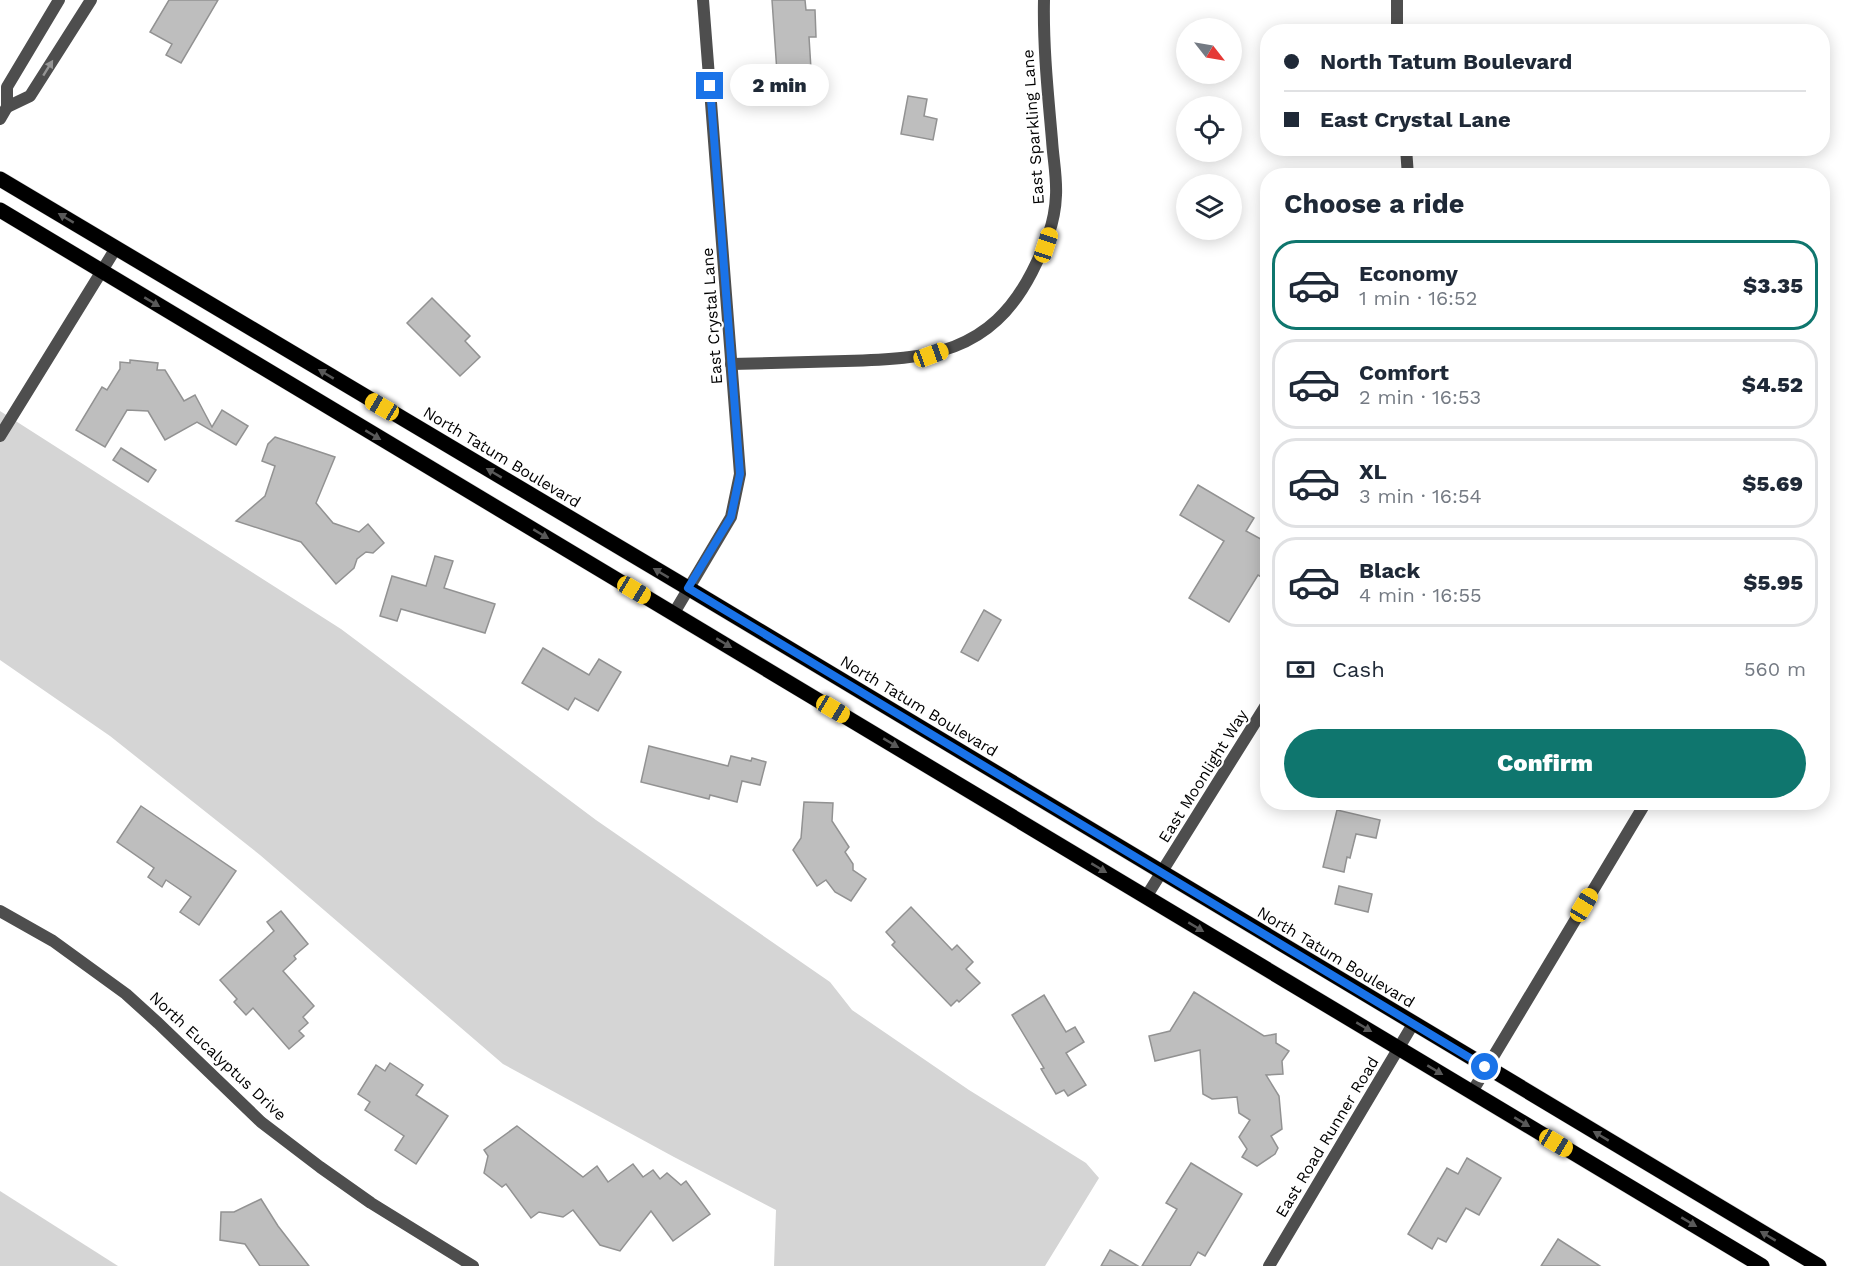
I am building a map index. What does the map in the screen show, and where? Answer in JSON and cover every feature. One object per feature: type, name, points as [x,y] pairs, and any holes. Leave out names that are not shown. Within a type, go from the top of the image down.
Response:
[{"type":"main road","name":"North Tatum Boulevard","points":[[0,179],[688,588],[1819,1266]]},
{"type":"main road","points":[[0,210],[1762,1266]]},
{"type":"street","points":[[7,107],[7,87],[59,0]]},
{"type":"street","points":[[0,118],[7,107],[30,96],[91,0]]},
{"type":"street","name":"East Crystal Lane","points":[[674,613],[731,517],[740,474],[703,0]]},
{"type":"street","name":"East Sparkling Lane","points":[[731,364],[887,360],[931,355],[959,345],[988,329],[1007,312],[1019,297],[1046,245],[1054,220],[1056,192],[1045,63],[1044,0]]},
{"type":"street","points":[[1396,24],[1397,0]]},
{"type":"street","points":[[0,436],[116,248]]},
{"type":"street","name":"East Moonlight Way","points":[[1146,897],[1260,715]]},
{"type":"street","points":[[1472,1092],[1641,810]]},
{"type":"street","name":"North Eucalyptus Drive","points":[[0,911],[53,941],[126,994],[261,1122],[312,1161],[371,1203],[473,1266]]},
{"type":"street","name":"East Road Runner Road","points":[[1269,1266],[1413,1024]]},
{"type":"shaded area","points":[[0,411],[341,629],[596,820],[830,982],[852,1010],[969,1090],[1086,1163],[1099,1178],[1045,1266],[774,1266],[776,1210],[503,1064],[260,855],[110,736],[0,660]]},
{"type":"shaded area","points":[[0,1191],[118,1266],[0,1266]]},
{"type":"building","points":[[169,0],[218,0],[181,63],[166,55],[172,44],[150,32]]},
{"type":"building","points":[[772,0],[805,0],[806,10],[815,10],[816,37],[809,37],[812,85],[778,87]]},
{"type":"building","points":[[908,96],[927,99],[924,116],[937,119],[933,140],[901,134]]},
{"type":"building","points":[[432,298],[470,336],[465,341],[480,357],[460,376],[407,323]]},
{"type":"building","points":[[130,360],[158,363],[157,370],[165,370],[184,401],[195,395],[212,427],[222,410],[248,426],[236,445],[197,422],[165,440],[148,411],[127,410],[105,447],[76,430],[102,387],[107,390],[120,369],[120,362],[130,363]]},
{"type":"building","points":[[275,437],[335,457],[316,503],[333,523],[359,532],[368,524],[384,543],[373,553],[366,552],[357,559],[354,568],[336,584],[301,542],[236,521],[265,496],[275,466],[262,461],[268,444]]},
{"type":"building","points":[[121,448],[156,470],[148,482],[113,460]]},
{"type":"building","points":[[1198,485],[1254,518],[1246,531],[1260,539],[1260,576],[1258,575],[1229,622],[1189,598],[1224,541],[1180,515]]},
{"type":"building","points":[[435,556],[453,561],[444,588],[495,604],[485,633],[401,609],[397,621],[380,616],[392,576],[426,586]]},
{"type":"building","points":[[984,610],[1001,620],[978,661],[961,652]]},
{"type":"building","points":[[543,648],[589,675],[599,659],[621,672],[598,711],[575,698],[568,710],[522,683]]},
{"type":"building","points":[[649,746],[728,766],[731,756],[766,762],[760,785],[742,781],[737,802],[710,795],[709,799],[641,782]]},
{"type":"building","points":[[804,802],[833,803],[832,821],[849,847],[845,852],[853,864],[853,870],[866,879],[851,901],[835,892],[826,880],[817,886],[793,850],[801,838]]},
{"type":"building","points":[[141,806],[236,871],[199,925],[180,912],[191,897],[166,880],[162,887],[148,877],[154,868],[117,842]]},
{"type":"building","points":[[1337,810],[1380,820],[1376,838],[1356,834],[1344,872],[1323,867]]},
{"type":"building","points":[[1339,886],[1372,894],[1368,912],[1335,904]]},
{"type":"building","points":[[911,907],[952,950],[957,945],[973,962],[966,969],[980,983],[959,1002],[957,1000],[951,1006],[892,945],[895,942],[886,932]]},
{"type":"building","points":[[281,911],[308,944],[294,956],[296,959],[283,971],[314,1006],[303,1017],[308,1023],[299,1031],[304,1036],[289,1049],[253,1008],[246,1015],[234,1002],[237,999],[220,980],[274,931],[267,922]]},
{"type":"building","points":[[1194,992],[1264,1036],[1276,1034],[1276,1043],[1289,1051],[1282,1061],[1283,1074],[1266,1075],[1279,1096],[1282,1129],[1271,1136],[1278,1148],[1275,1154],[1257,1166],[1242,1157],[1247,1149],[1239,1137],[1250,1120],[1239,1113],[1237,1097],[1212,1099],[1203,1094],[1200,1050],[1155,1061],[1149,1036],[1170,1031]]},
{"type":"building","points":[[1044,995],[1066,1032],[1075,1027],[1084,1042],[1066,1053],[1086,1085],[1068,1096],[1064,1090],[1056,1094],[1041,1069],[1044,1068],[1012,1015]]},
{"type":"building","points":[[390,1063],[423,1085],[416,1095],[448,1116],[416,1164],[395,1150],[404,1136],[365,1110],[370,1102],[358,1094],[376,1065],[385,1071]]},
{"type":"building","points":[[517,1126],[583,1177],[597,1166],[608,1182],[633,1164],[643,1177],[653,1170],[660,1179],[667,1173],[681,1185],[686,1181],[710,1214],[673,1241],[651,1211],[620,1251],[600,1245],[573,1210],[563,1217],[539,1212],[531,1218],[506,1184],[502,1187],[484,1173],[488,1156],[484,1150]]},
{"type":"building","points":[[1467,1158],[1501,1178],[1479,1215],[1466,1208],[1446,1242],[1438,1238],[1432,1249],[1408,1234],[1447,1168],[1458,1174]]},
{"type":"building","points":[[1191,1163],[1242,1194],[1205,1256],[1198,1252],[1190,1266],[1142,1266],[1177,1209],[1166,1203]]},
{"type":"building","points":[[261,1199],[278,1226],[309,1266],[260,1266],[245,1244],[220,1240],[221,1212],[234,1212]]},
{"type":"building","points":[[1558,1239],[1600,1266],[1541,1266]]},
{"type":"building","points":[[1110,1250],[1138,1266],[1101,1266]]},
{"type":"route","points":[[710,86],[740,474],[731,517],[688,588],[1485,1067]]}]
